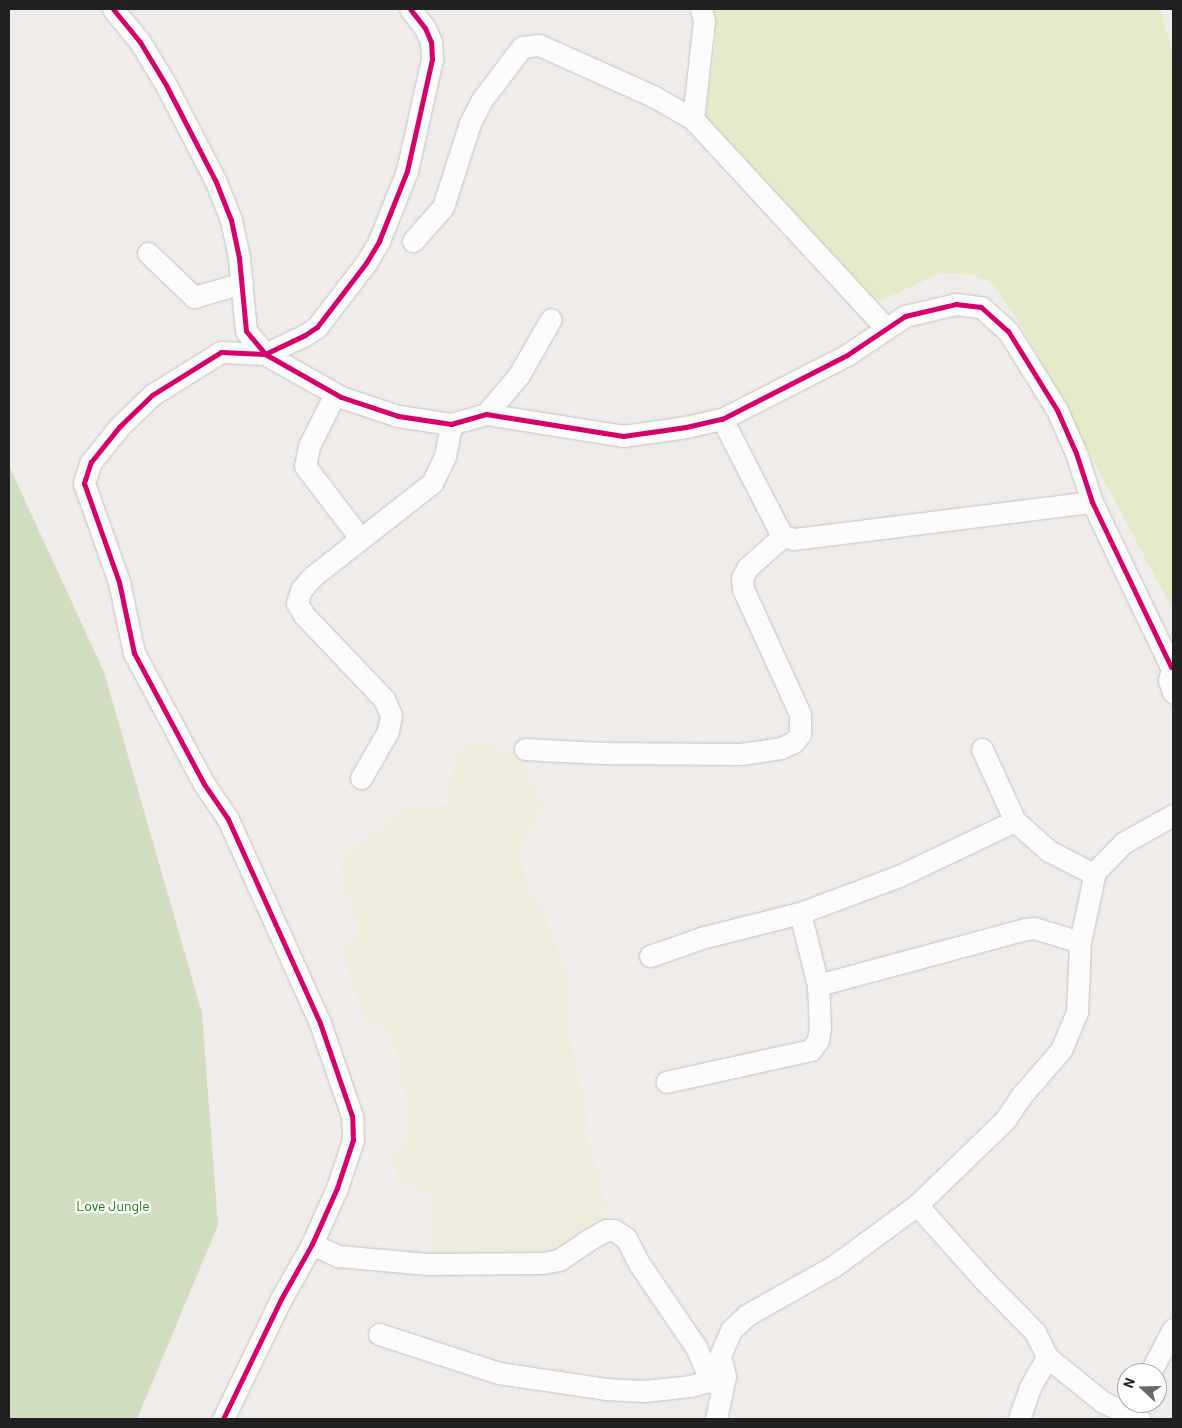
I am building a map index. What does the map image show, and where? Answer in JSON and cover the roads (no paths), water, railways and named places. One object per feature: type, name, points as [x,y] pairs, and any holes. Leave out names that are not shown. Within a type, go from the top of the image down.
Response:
[{"type":"street","points":[[113,9],[140,42],[199,147],[232,220],[242,283],[246,331],[265,354],[335,394],[398,416],[451,424],[486,414],[623,436],[722,418],[838,360],[904,316],[956,304],[982,307],[996,317],[1008,331],[1057,410],[1076,453],[1092,502],[1131,588],[1172,667],[1168,680],[1173,692]]},
{"type":"street","points":[[223,1419],[281,1299],[312,1244],[337,1188],[353,1140],[352,1116],[314,1008],[228,819],[204,784],[134,653],[119,582],[84,483],[91,462],[119,427],[152,395],[222,352],[265,354],[317,327],[380,241],[407,171],[432,59],[431,42],[425,28],[410,9]]},
{"type":"street","points":[[692,119],[704,21],[701,9]]},
{"type":"street","points":[[413,240],[443,207],[470,123],[481,101],[522,47],[531,44],[558,52],[653,96],[692,119],[886,328]]},
{"type":"street","points":[[148,253],[194,297],[242,283]]},
{"type":"street","points":[[486,414],[519,375],[551,319]]},
{"type":"street","points":[[335,394],[309,446],[305,466],[360,538]]},
{"type":"street","points":[[722,418],[783,536],[794,539],[815,538],[1092,502]]},
{"type":"street","points":[[361,778],[388,731],[391,715],[384,699],[304,616],[297,603],[301,590],[312,577],[432,483],[445,456],[451,424]]},
{"type":"street","points":[[525,749],[602,754],[740,754],[781,748],[794,742],[800,734],[800,714],[743,589],[742,578],[747,568],[783,536]]},
{"type":"street","points":[[982,749],[1016,821],[1049,851],[1094,874]]},
{"type":"street","points":[[716,1419],[720,1356],[731,1330],[748,1315],[834,1266],[917,1205],[1005,1120],[1022,1095],[1061,1050],[1077,1012],[1080,942],[1094,874],[1123,843],[1173,815]]},
{"type":"street","points":[[650,956],[701,938],[800,913],[899,876],[1016,821]]},
{"type":"street","points":[[666,1082],[811,1050],[818,1040],[820,1027],[818,985],[800,913]]},
{"type":"street","points":[[818,985],[1026,929],[1034,928],[1080,942]]},
{"type":"street","points":[[917,1205],[984,1280],[1036,1332],[1047,1357],[1103,1402],[1117,1407]]},
{"type":"street","points":[[312,1244],[338,1256],[428,1264],[543,1262],[559,1260],[606,1230],[614,1230],[626,1238],[640,1266],[718,1379]]},
{"type":"street","points":[[1155,1363],[1173,1329]]},
{"type":"street","points":[[379,1334],[499,1373],[606,1389],[645,1391],[718,1379]]},
{"type":"street","points":[[1019,1419],[1030,1387],[1047,1357]]},
{"type":"park label","name":"Love Jungle","points":[[113,1206]]}]
